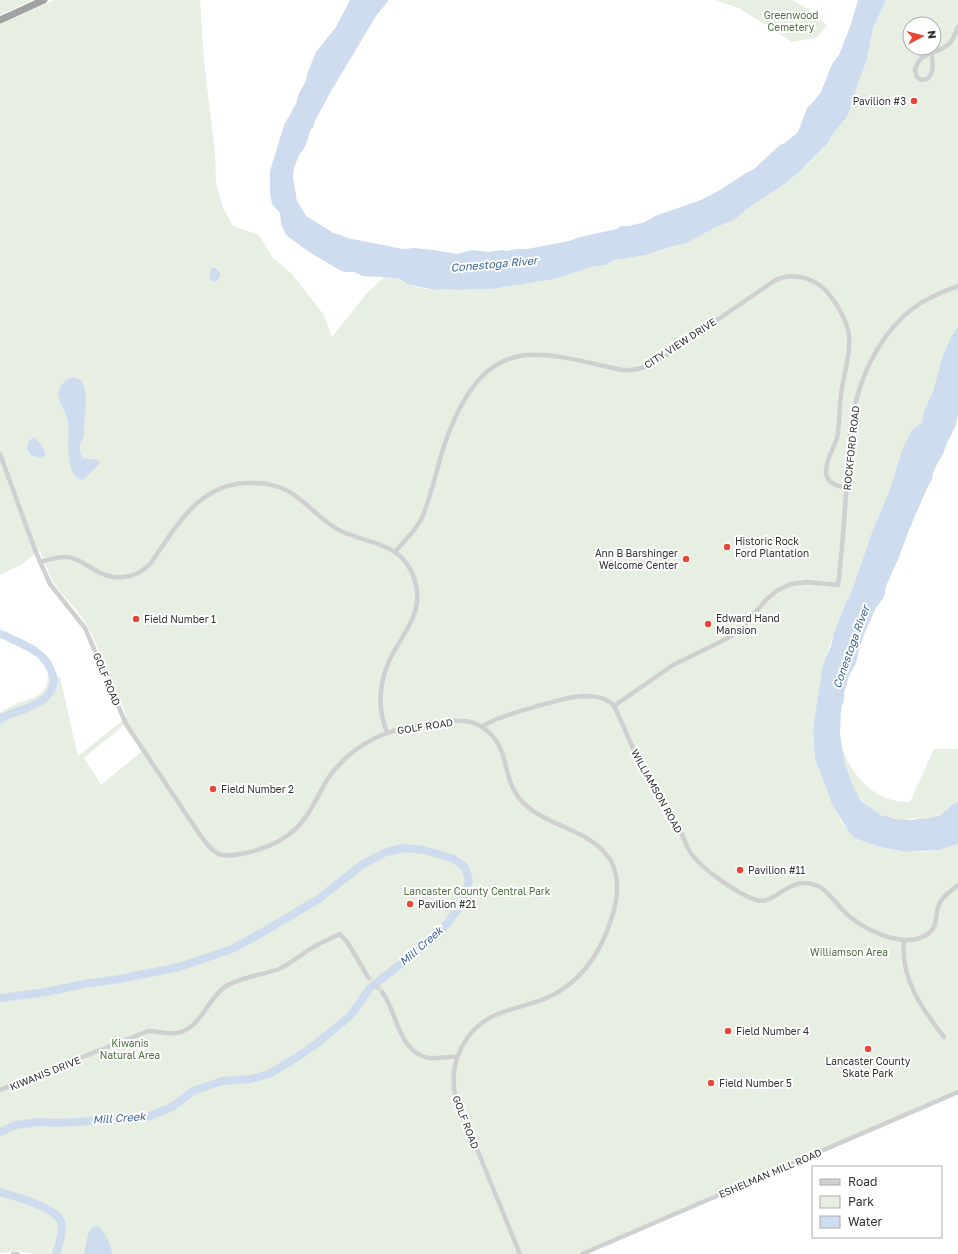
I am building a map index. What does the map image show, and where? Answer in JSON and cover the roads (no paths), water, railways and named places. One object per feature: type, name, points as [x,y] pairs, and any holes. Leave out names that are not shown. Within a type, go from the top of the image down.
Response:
[{"type":"highway","points":[[0,20],[44,0]]},
{"type":"street","points":[[942,48],[952,40],[958,27]]},
{"type":"street","points":[[931,52],[934,65],[933,71],[927,79],[921,80],[915,74],[916,66],[923,56],[931,52]]},
{"type":"street","name":"CITY VIEW DRIVE","points":[[396,552],[415,529],[424,514],[447,437],[462,404],[480,379],[499,364],[517,356],[540,355],[560,357],[622,370],[638,370],[659,360],[774,281],[786,276],[804,278],[823,288],[833,298],[847,325],[849,345],[841,396],[838,431],[826,470],[829,480],[837,486],[846,488]]},
{"type":"street","name":"ROCKFORD ROAD","points":[[614,706],[673,665],[732,636],[746,623],[767,599],[778,590],[791,584],[807,582],[838,585],[850,442],[854,411],[865,375],[876,353],[893,328],[914,307],[929,298],[958,286]]},
{"type":"street","name":"GOLF ROAD","points":[[0,454],[40,562],[50,584],[85,628],[126,724],[200,835],[209,848],[216,854],[224,856],[247,852],[264,848],[280,841],[292,832],[307,817],[324,785],[341,763],[362,746],[387,732],[407,727],[448,721],[464,721],[482,727],[494,737],[502,750],[510,780],[517,796],[526,805],[536,812],[582,835],[608,856],[618,882],[618,894],[612,918],[601,945],[591,962],[578,976],[561,990],[542,1001],[498,1014],[484,1021],[468,1037],[456,1057],[453,1083],[456,1098],[520,1254]]},
{"type":"street","points":[[40,562],[62,557],[74,558],[106,576],[118,578],[130,576],[139,572],[151,563],[184,516],[198,501],[211,493],[224,487],[248,483],[270,484],[285,490],[300,498],[332,526],[343,532],[384,545],[396,552],[412,572],[416,583],[418,598],[416,609],[412,622],[390,659],[384,675],[380,705],[387,732]]},
{"type":"street","points":[[482,727],[499,718],[548,704],[580,697],[591,696],[601,698],[614,706]]},
{"type":"street","name":"WILLIAMSON ROAD","points":[[614,706],[648,779],[675,820],[689,851],[706,869],[739,891],[759,900],[767,900],[797,884],[807,883],[814,885],[826,892],[847,914],[862,925],[887,936],[904,941]]},
{"type":"street","points":[[944,1037],[919,1002],[910,986],[905,963],[904,941],[917,940],[931,931],[936,923],[937,908],[940,902],[958,885]]},
{"type":"street","name":"KIWANIS DRIVE","points":[[0,1090],[148,1031],[170,1034],[181,1032],[190,1028],[206,1007],[225,987],[238,981],[278,969],[340,934],[348,943],[368,977]]},
{"type":"street","points":[[382,992],[387,999],[402,1036],[411,1048],[420,1055],[429,1058],[448,1056],[456,1057]]},
{"type":"street","name":"ESHELMAN MILL ROAD","points":[[582,1254],[958,1092]]},
{"type":"street","points":[[13,1254],[18,1254]]},
{"type":"water","name":"Conestoga River","points":[[350,0],[389,0],[376,16],[330,93],[315,121],[313,128],[311,129],[305,147],[299,155],[294,168],[293,178],[297,201],[306,216],[332,233],[347,238],[403,249],[415,248],[457,254],[472,250],[489,252],[527,249],[569,241],[580,237],[617,229],[621,226],[629,226],[645,222],[655,216],[701,200],[720,190],[754,169],[780,145],[785,143],[798,132],[807,108],[821,92],[832,64],[839,55],[851,24],[858,0],[886,0],[873,28],[867,59],[848,115],[834,132],[829,142],[799,172],[734,220],[714,228],[687,243],[669,247],[646,255],[614,260],[606,265],[592,267],[554,279],[492,289],[434,290],[407,284],[398,278],[363,276],[354,272],[344,272],[338,269],[309,252],[286,235],[281,224],[280,213],[272,204],[270,194],[270,171],[284,125],[296,104],[316,52],[336,27]]},
{"type":"water","points":[[212,268],[215,268],[220,273],[220,276],[216,282],[211,281],[209,277]]},
{"type":"water","name":"Conestoga River","points":[[958,326],[958,414],[956,425],[933,473],[932,480],[909,530],[886,586],[884,597],[876,608],[865,632],[856,663],[849,676],[841,709],[840,735],[845,764],[852,784],[861,801],[881,815],[895,819],[913,820],[939,816],[952,804],[958,802],[958,844],[939,850],[906,852],[880,847],[854,838],[849,832],[832,804],[815,758],[813,729],[822,670],[834,633],[850,596],[872,532],[889,492],[903,448],[912,430],[922,423],[923,414],[933,391],[943,355]]},
{"type":"water","points":[[74,377],[82,381],[85,393],[86,407],[84,434],[80,445],[81,454],[83,458],[97,460],[100,463],[83,480],[72,472],[69,456],[68,422],[58,393],[64,382]]},
{"type":"water","points":[[34,437],[41,444],[45,452],[45,455],[41,458],[31,455],[27,449],[29,441]]},
{"type":"water","points":[[93,1227],[99,1227],[104,1233],[112,1254],[84,1254],[88,1234]]},
{"type":"waterway","name":"Mill Creek","points":[[0,634],[27,646],[43,658],[51,669],[54,681],[50,692],[37,704],[0,719]]},
{"type":"waterway","name":"Mill Creek","points":[[0,998],[46,992],[179,967],[232,949],[317,900],[363,864],[386,852],[403,848],[424,850],[452,858],[465,867],[469,881],[463,902],[439,934],[370,988],[350,1016],[316,1044],[269,1074],[251,1079],[222,1081],[193,1091],[172,1107],[145,1118],[58,1123],[39,1122],[16,1125],[0,1132]]},
{"type":"waterway","name":"Mill Creek","points":[[0,1192],[33,1203],[51,1211],[57,1216],[61,1221],[62,1228],[56,1254]]},
{"type":"tunnel","points":[[368,977],[382,992]]},
{"type":"place","name":"Pavilion #3","points":[[914,101]]},
{"type":"place","name":"Historic Rock Ford Plantation","points":[[727,547]]},
{"type":"place","name":"Ann B Barshinger Welcome Center","points":[[686,559]]},
{"type":"place","name":"Field Number 1","points":[[136,619]]},
{"type":"place","name":"Edward Hand Mansion","points":[[708,624]]},
{"type":"place","name":"Field Number 2","points":[[213,789]]},
{"type":"place","name":"Pavilion #11","points":[[740,870]]},
{"type":"place","name":"Pavilion #21","points":[[410,904]]},
{"type":"place","name":"Field Number 4","points":[[728,1031]]},
{"type":"place","name":"Lancaster County Skate Park","points":[[868,1049]]},
{"type":"place","name":"Field Number 5","points":[[711,1083]]},
{"type":"park label","name":"Greenwood Cemetery","points":[[791,20]]},
{"type":"park label","name":"Lancaster County Central Park","points":[[477,891]]},
{"type":"park label","name":"Williamson Area","points":[[849,952]]},
{"type":"park label","name":"Kiwanis Natural Area","points":[[130,1048]]}]
